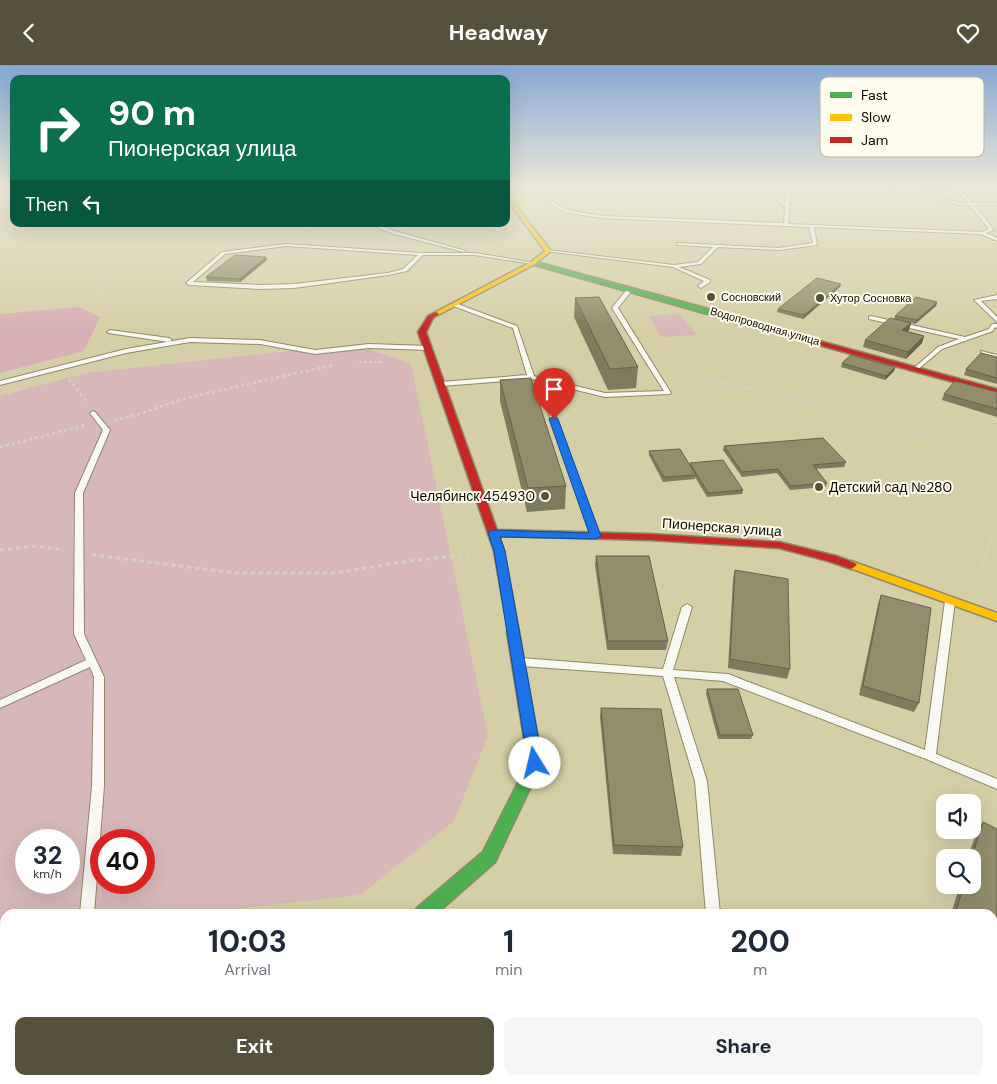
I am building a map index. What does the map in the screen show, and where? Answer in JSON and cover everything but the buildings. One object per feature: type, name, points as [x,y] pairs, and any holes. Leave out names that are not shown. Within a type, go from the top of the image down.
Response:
[{"type":"street","points":[[430,909],[489,857],[535,763],[499,551],[422,332],[430,317],[533,263],[548,251],[536,235]]},
{"type":"street","name":"Водопроводная улица","points":[[533,263],[726,315],[997,392]]},
{"type":"street","name":"Пионерская улица","points":[[493,533],[716,539],[779,545],[832,558],[997,617]]},
{"type":"lane","points":[[402,235],[475,254],[533,263]]},
{"type":"lane","points":[[679,244],[779,249],[815,244],[813,235]]},
{"type":"lane","points":[[985,235],[997,241]]},
{"type":"lane","points":[[422,254],[405,270],[294,286],[260,287],[189,283],[224,253],[286,245],[422,254],[475,254]]},
{"type":"lane","points":[[548,251],[674,266],[698,263],[717,246]]},
{"type":"lane","points":[[674,266],[708,281],[700,286]]},
{"type":"lane","points":[[441,384],[531,377],[604,395],[668,393],[615,308],[630,289]]},
{"type":"lane","points":[[916,369],[940,348],[990,330],[996,323],[977,300],[997,297]]},
{"type":"lane","points":[[455,305],[515,327],[531,377]]},
{"type":"lane","points":[[871,318],[964,339]]},
{"type":"lane","points":[[110,332],[158,339],[260,342],[315,352],[369,346],[428,348]]},
{"type":"lane","points":[[0,383],[126,351],[190,340]]},
{"type":"lane","points":[[983,352],[997,357]]},
{"type":"lane","points":[[548,402],[596,536]]},
{"type":"lane","points":[[87,909],[98,786],[99,677],[79,634],[80,493],[107,430],[93,413]]},
{"type":"lane","points":[[930,756],[950,601]]},
{"type":"lane","points":[[687,607],[667,672],[701,781],[713,909]]},
{"type":"lane","points":[[0,704],[92,662]]},
{"type":"lane","points":[[519,662],[724,677],[930,756],[997,784]]},
{"type":"path","points":[[110,332],[122,319],[96,295],[99,279],[131,235]]},
{"type":"path","points":[[628,328],[664,298]]},
{"type":"path","points":[[654,370],[726,315]]},
{"type":"path","points":[[353,362],[388,361]]},
{"type":"path","points":[[72,364],[68,378],[86,399],[93,413]]},
{"type":"path","points":[[0,447],[53,432],[136,415],[186,398],[335,365]]},
{"type":"path","points":[[654,370],[772,392],[997,455]]},
{"type":"path","points":[[964,605],[997,527]]},
{"type":"path","points":[[0,550],[37,546],[125,561],[236,573],[335,573],[409,561],[499,551]]},
{"type":"shaded area","points":[[79,307],[100,317],[84,351],[0,373],[0,314]]},
{"type":"shaded area","points":[[680,314],[696,335],[662,337],[648,316]]},
{"type":"shaded area","points":[[307,349],[367,349],[411,363],[488,736],[454,821],[360,895],[234,909],[0,909],[0,396],[86,373]]},
{"type":"traffic: fast","points":[[533,263],[767,328]]},
{"type":"traffic: fast","points":[[429,909],[489,857],[535,763],[513,632]]},
{"type":"traffic: slow","points":[[436,314],[533,263],[548,251],[536,235]]},
{"type":"traffic: slow","points":[[851,565],[997,617]]},
{"type":"traffic: jam","points":[[436,314],[430,317],[422,332],[499,551],[513,632]]},
{"type":"traffic: jam","points":[[767,328],[997,392]]},
{"type":"traffic: jam","points":[[493,533],[650,537],[779,545],[832,558],[851,565]]},
{"type":"place","name":"Сосновский","points":[[711,297]]},
{"type":"place","name":"Хутор Сосновка","points":[[820,298]]},
{"type":"place","name":"Детский сад №280","points":[[819,487]]},
{"type":"place","name":"Челябинск 454930","points":[[545,496]]},
{"type":"route","points":[[535,763],[499,551],[493,533],[596,536],[554,419]]}]
